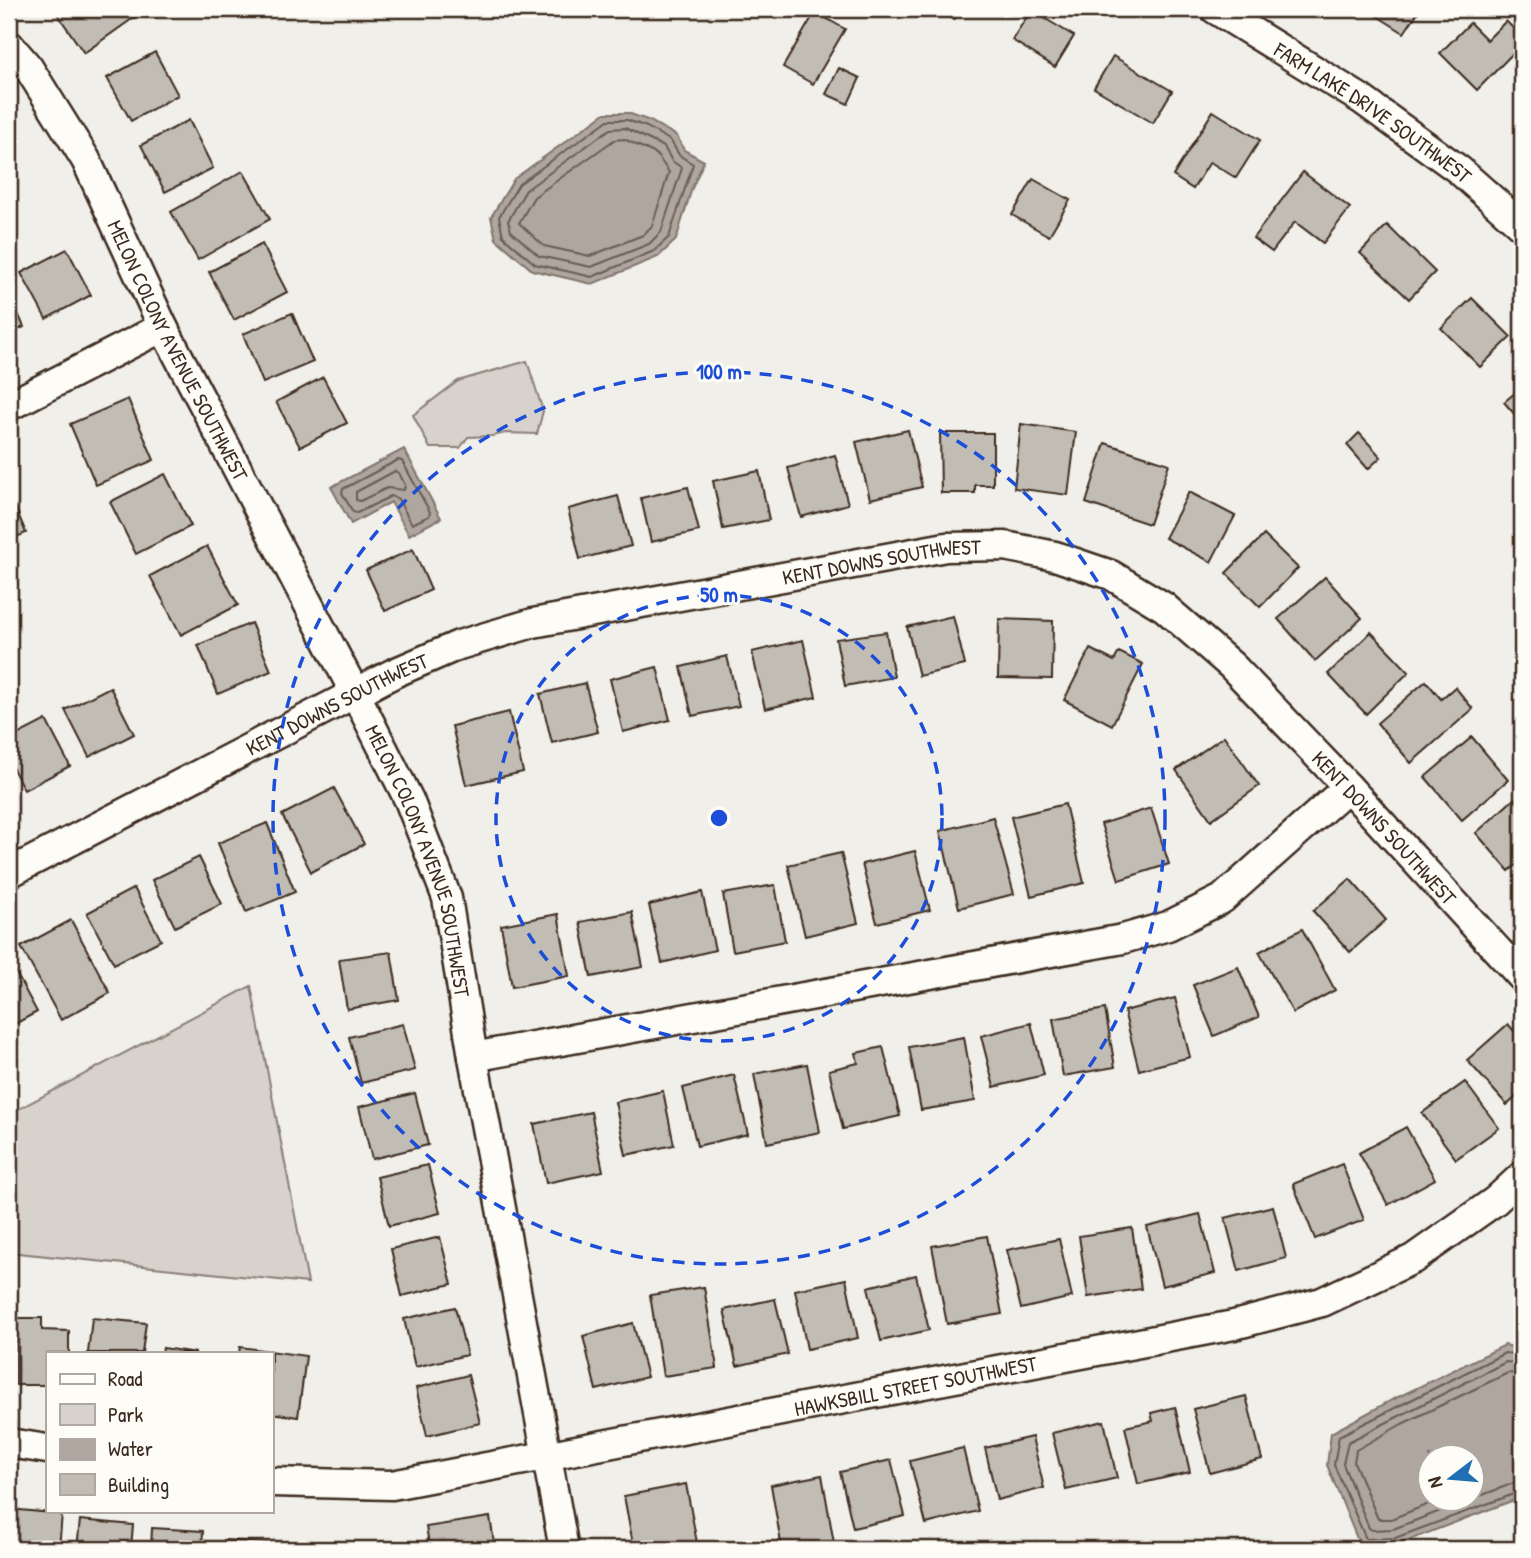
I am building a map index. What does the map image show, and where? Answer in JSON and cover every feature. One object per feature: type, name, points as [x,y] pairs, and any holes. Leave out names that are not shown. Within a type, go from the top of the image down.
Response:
[{"type":"street","name":"FARM LAKE DRIVE SOUTHWEST","points":[[1215,9],[1361,99],[1459,170],[1522,226]]},
{"type":"street","name":"MELON COLONY AVENUE SOUTHWEST","points":[[9,45],[28,67],[86,160],[163,327],[409,800],[447,898],[473,1057],[564,1549]]},
{"type":"street","points":[[9,406],[163,327]]},
{"type":"street","name":"KENT DOWNS SOUTHWEST","points":[[9,873],[355,693],[423,659],[459,645],[533,623],[946,547],[1005,546],[1055,556],[1111,575],[1164,607],[1232,666],[1348,787],[1522,977]]},
{"type":"street","points":[[473,1057],[1123,939],[1168,926],[1222,899],[1348,787]]},
{"type":"street","name":"HAWKSBILL STREET SOUTHWEST","points":[[273,1482],[392,1485],[1234,1325],[1322,1302],[1413,1259],[1494,1201],[1522,1176]]},
{"type":"street","points":[[9,1443],[46,1449]]},
{"type":"green space","points":[[527,361],[543,411],[537,434],[506,433],[468,437],[460,448],[430,448],[413,415],[458,381]]},
{"type":"green space","points":[[251,986],[308,1283],[9,1252],[9,1114]]},
{"type":"water","points":[[605,113],[628,113],[650,121],[677,136],[684,150],[704,161],[692,188],[676,240],[658,257],[592,284],[532,270],[496,239],[491,217],[514,179]]},
{"type":"water","points":[[404,449],[441,518],[409,535],[391,502],[351,524],[331,487]]},
{"type":"water","points":[[1505,1345],[1522,1349],[1522,1497],[1486,1511],[1486,1442],[1416,1442],[1416,1512],[1483,1512],[1396,1545],[1360,1546],[1327,1465],[1331,1433]]},
{"type":"building","points":[[54,9],[146,9],[84,53]]},
{"type":"building","points":[[934,9],[960,9],[954,20]]},
{"type":"building","points":[[1366,9],[1420,9],[1404,33]]},
{"type":"building","points":[[1031,10],[1074,36],[1055,67],[1012,40]]},
{"type":"building","points":[[815,12],[845,29],[813,84],[783,67]]},
{"type":"building","points":[[1506,21],[1522,37],[1522,44],[1477,90],[1440,53],[1470,23],[1487,40]]},
{"type":"building","points":[[155,52],[178,95],[131,121],[107,78]]},
{"type":"building","points":[[1113,56],[1172,91],[1153,123],[1094,88]]},
{"type":"building","points":[[839,68],[860,78],[848,104],[826,94]]},
{"type":"building","points":[[1213,111],[1260,140],[1236,178],[1210,162],[1193,189],[1173,176]]},
{"type":"building","points":[[189,120],[213,168],[165,192],[141,145]]},
{"type":"building","points":[[243,171],[270,219],[198,260],[171,212]]},
{"type":"building","points":[[1303,172],[1350,208],[1323,243],[1295,222],[1272,252],[1253,238]]},
{"type":"building","points":[[1033,179],[1070,200],[1049,236],[1012,215]]},
{"type":"building","points":[[1387,225],[1435,272],[1409,299],[1360,253]]},
{"type":"building","points":[[262,244],[287,292],[234,320],[209,272]]},
{"type":"building","points":[[67,249],[91,295],[46,319],[21,273]]},
{"type":"building","points":[[9,293],[24,327],[9,334]]},
{"type":"building","points":[[1472,298],[1511,337],[1480,367],[1441,328]]},
{"type":"building","points":[[292,313],[313,362],[263,383],[243,334]]},
{"type":"building","points":[[323,377],[347,423],[300,447],[276,402]]},
{"type":"building","points":[[1522,387],[1522,423],[1504,402]]},
{"type":"building","points":[[128,399],[154,460],[96,485],[70,424]]},
{"type":"building","points":[[1021,424],[1076,432],[1068,495],[1014,488]]},
{"type":"building","points":[[908,430],[922,487],[870,499],[856,442]]},
{"type":"building","points":[[940,433],[993,433],[993,485],[975,485],[975,493],[941,493]]},
{"type":"building","points":[[1359,433],[1381,457],[1368,469],[1347,445]]},
{"type":"building","points":[[1105,443],[1169,464],[1149,524],[1086,503]]},
{"type":"building","points":[[835,455],[848,504],[801,517],[788,468]]},
{"type":"building","points":[[759,471],[769,520],[723,529],[713,481]]},
{"type":"building","points":[[165,474],[191,526],[136,554],[110,502]]},
{"type":"building","points":[[688,487],[699,531],[651,542],[641,498]]},
{"type":"building","points":[[9,492],[26,533],[9,540]]},
{"type":"building","points":[[1189,492],[1235,516],[1211,562],[1165,538]]},
{"type":"building","points":[[618,496],[631,546],[580,559],[568,509]]},
{"type":"building","points":[[1264,535],[1298,568],[1260,607],[1226,573]]},
{"type":"building","points":[[207,546],[238,605],[181,635],[150,576]]},
{"type":"building","points":[[413,549],[431,590],[385,611],[366,570]]},
{"type":"building","points":[[1325,577],[1362,618],[1315,661],[1278,619]]},
{"type":"building","points":[[953,616],[965,665],[919,676],[907,627]]},
{"type":"building","points":[[999,619],[1053,621],[1052,679],[998,678]]},
{"type":"building","points":[[251,623],[271,671],[218,694],[198,645]]},
{"type":"building","points":[[886,632],[894,677],[845,686],[836,639]]},
{"type":"building","points":[[1371,632],[1409,672],[1366,714],[1328,674]]},
{"type":"building","points":[[803,640],[816,697],[765,709],[752,652]]},
{"type":"building","points":[[1090,649],[1114,661],[1119,652],[1143,664],[1112,725],[1064,700]]},
{"type":"building","points":[[727,656],[739,706],[692,716],[681,667]]},
{"type":"building","points":[[657,667],[670,720],[623,732],[610,679]]},
{"type":"building","points":[[1426,681],[1441,699],[1455,687],[1473,709],[1411,763],[1377,723]]},
{"type":"building","points":[[585,683],[598,732],[552,743],[540,694]]},
{"type":"building","points":[[110,687],[134,734],[89,757],[65,710]]},
{"type":"building","points":[[509,712],[523,772],[466,785],[452,726]]},
{"type":"building","points":[[46,720],[70,766],[24,790],[9,761],[9,739]]},
{"type":"building","points":[[1224,736],[1259,786],[1211,820],[1176,770]]},
{"type":"building","points":[[1472,737],[1508,780],[1462,820],[1425,777]]},
{"type":"building","points":[[334,788],[364,844],[311,872],[282,815]]},
{"type":"building","points":[[1514,799],[1522,808],[1522,860],[1509,871],[1476,833]]},
{"type":"building","points":[[1065,804],[1084,883],[1031,896],[1011,817]]},
{"type":"building","points":[[1151,808],[1169,864],[1119,880],[1101,824]]},
{"type":"building","points":[[993,817],[1014,894],[959,908],[940,831]]},
{"type":"building","points":[[267,823],[295,892],[246,912],[218,843]]},
{"type":"building","points":[[915,851],[930,910],[877,923],[862,864]]},
{"type":"building","points":[[841,853],[858,923],[805,936],[788,865]]},
{"type":"building","points":[[199,857],[222,904],[175,927],[152,880]]},
{"type":"building","points":[[1350,879],[1386,920],[1350,952],[1313,911]]},
{"type":"building","points":[[775,885],[785,941],[733,951],[723,894]]},
{"type":"building","points":[[134,888],[161,940],[114,964],[87,913]]},
{"type":"building","points":[[702,892],[715,950],[662,963],[649,905]]},
{"type":"building","points":[[632,912],[643,967],[591,977],[580,922]]},
{"type":"building","points":[[558,914],[569,976],[512,987],[501,925]]},
{"type":"building","points":[[71,920],[110,993],[61,1020],[21,947]]},
{"type":"building","points":[[1302,929],[1335,990],[1293,1013],[1259,952]]},
{"type":"building","points":[[391,952],[399,1000],[347,1009],[339,959]]},
{"type":"building","points":[[9,960],[37,1012],[9,1027]]},
{"type":"building","points":[[1238,967],[1259,1017],[1214,1036],[1193,985]]},
{"type":"building","points":[[1175,998],[1190,1057],[1139,1070],[1124,1011]]},
{"type":"building","points":[[1105,1009],[1115,1067],[1063,1076],[1053,1019]]},
{"type":"building","points":[[1031,1023],[1044,1075],[994,1087],[981,1036]]},
{"type":"building","points":[[403,1024],[415,1070],[361,1083],[349,1037]]},
{"type":"building","points":[[1508,1024],[1522,1040],[1522,1092],[1507,1105],[1467,1060]]},
{"type":"building","points":[[964,1037],[975,1101],[921,1110],[909,1047]]},
{"type":"building","points":[[883,1047],[900,1116],[843,1129],[829,1070],[858,1063],[856,1053]]},
{"type":"building","points":[[807,1064],[820,1132],[767,1143],[754,1074]]},
{"type":"building","points":[[734,1075],[748,1134],[697,1146],[683,1088]]},
{"type":"building","points":[[1465,1082],[1499,1128],[1456,1159],[1422,1113]]},
{"type":"building","points":[[663,1091],[674,1145],[626,1155],[615,1102]]},
{"type":"building","points":[[415,1093],[428,1145],[372,1159],[359,1107]]},
{"type":"building","points":[[591,1112],[603,1171],[546,1183],[534,1124]]},
{"type":"building","points":[[1406,1127],[1435,1179],[1388,1205],[1359,1153]]},
{"type":"building","points":[[1342,1164],[1364,1220],[1315,1239],[1293,1184]]},
{"type":"building","points":[[428,1165],[440,1213],[389,1226],[377,1177]]},
{"type":"building","points":[[1273,1206],[1286,1258],[1239,1271],[1225,1218]]},
{"type":"building","points":[[1200,1214],[1215,1273],[1162,1286],[1147,1227]]},
{"type":"building","points":[[1132,1228],[1141,1289],[1088,1297],[1079,1236]]},
{"type":"building","points":[[987,1236],[1002,1314],[947,1324],[932,1246]]},
{"type":"building","points":[[440,1237],[452,1284],[402,1296],[391,1249]]},
{"type":"building","points":[[1059,1239],[1072,1297],[1021,1309],[1007,1250]]},
{"type":"building","points":[[916,1275],[929,1330],[881,1341],[868,1287]]},
{"type":"building","points":[[846,1279],[858,1338],[807,1349],[795,1290]]},
{"type":"building","points":[[704,1287],[717,1368],[663,1376],[650,1295]]},
{"type":"building","points":[[775,1299],[788,1354],[737,1366],[724,1310]]},
{"type":"building","points":[[455,1307],[467,1355],[415,1367],[404,1319]]},
{"type":"building","points":[[16,1318],[42,1318],[42,1330],[69,1331],[69,1352],[46,1352],[46,1385],[16,1385]]},
{"type":"building","points":[[92,1318],[146,1323],[142,1352],[88,1352]]},
{"type":"building","points":[[633,1323],[647,1377],[596,1390],[583,1336]]},
{"type":"building","points":[[240,1347],[306,1356],[298,1417],[273,1413],[273,1352],[239,1352]]},
{"type":"building","points":[[163,1348],[189,1352],[162,1352]]},
{"type":"building","points":[[468,1375],[480,1423],[427,1436],[416,1388]]},
{"type":"building","points":[[1246,1396],[1262,1459],[1210,1473],[1193,1409]]},
{"type":"building","points":[[1175,1407],[1190,1472],[1138,1484],[1125,1427],[1153,1421],[1151,1413]]},
{"type":"building","points":[[1104,1421],[1117,1478],[1066,1490],[1052,1433]]},
{"type":"building","points":[[1032,1437],[1044,1488],[997,1500],[985,1448]]},
{"type":"building","points":[[963,1448],[978,1511],[926,1524],[910,1461]]},
{"type":"building","points":[[891,1460],[905,1516],[853,1528],[840,1472]]},
{"type":"building","points":[[822,1475],[835,1549],[782,1549],[771,1485]]},
{"type":"building","points":[[686,1484],[698,1548],[634,1549],[624,1496]]},
{"type":"building","points":[[9,1509],[62,1514],[59,1549],[9,1549]]},
{"type":"building","points":[[490,1517],[495,1549],[430,1549],[426,1527]]},
{"type":"building","points":[[80,1520],[133,1525],[131,1549],[77,1549]]},
{"type":"building","points":[[152,1528],[203,1531],[202,1549],[151,1549]]},
{"type":"building","points":[[224,1540],[274,1544],[274,1549],[224,1549]]}]
